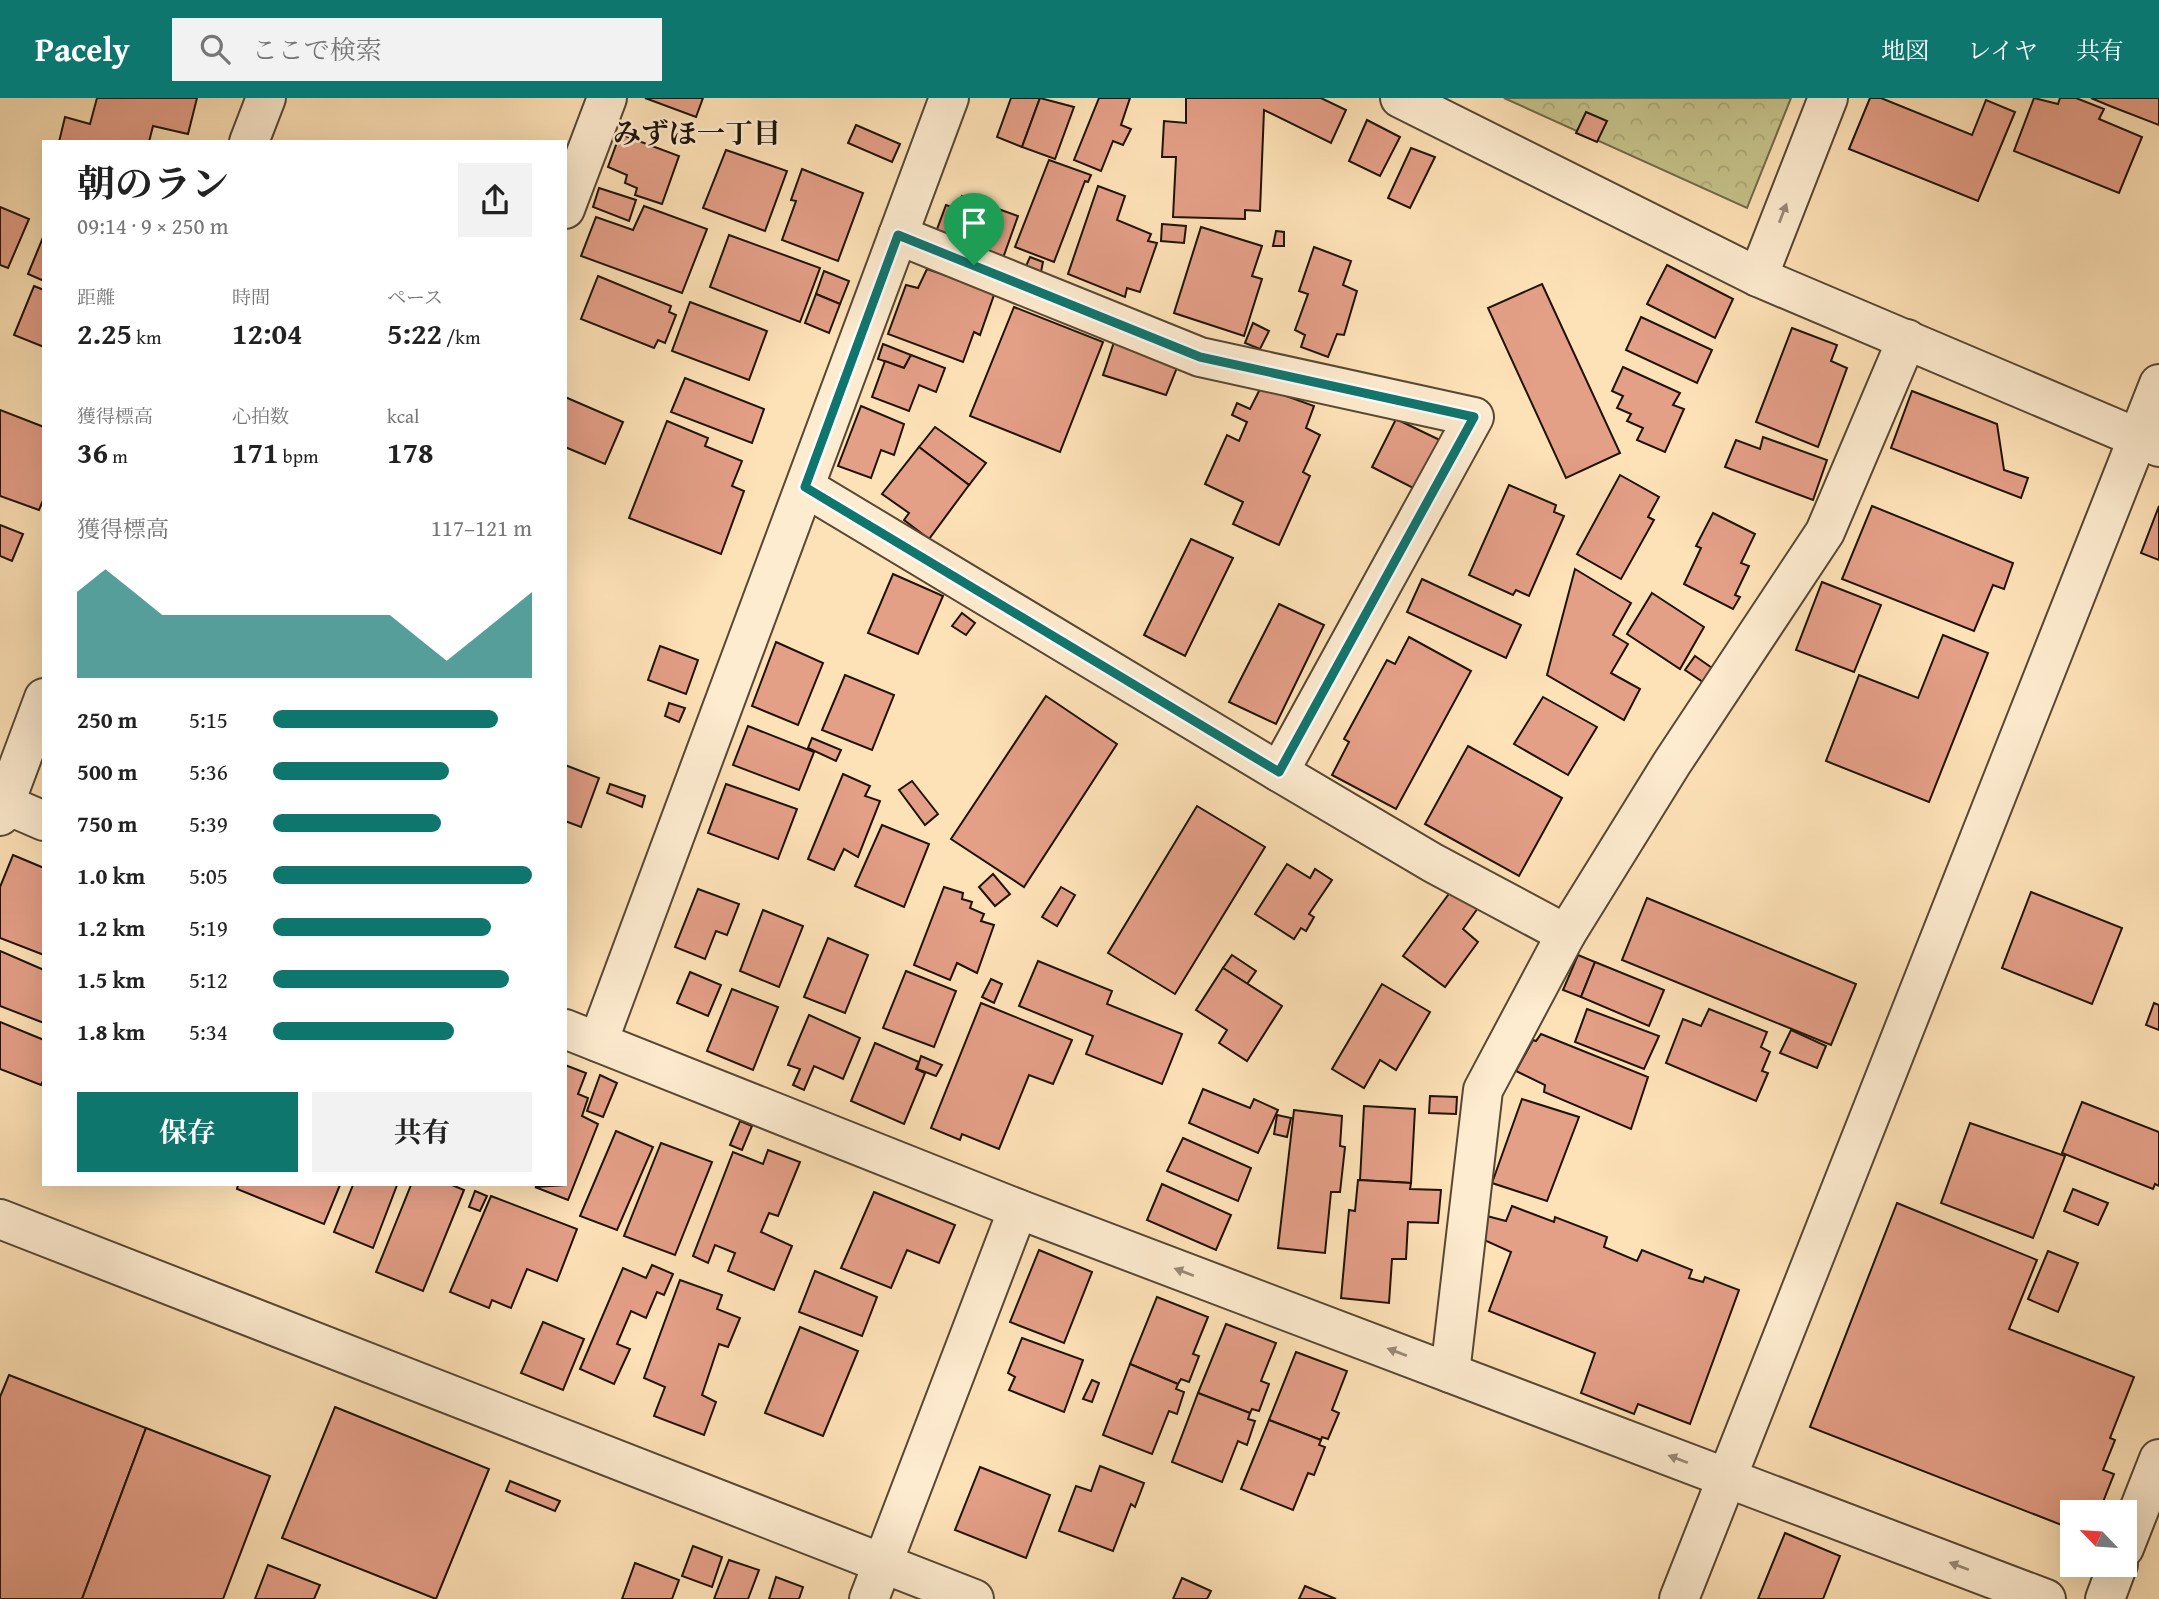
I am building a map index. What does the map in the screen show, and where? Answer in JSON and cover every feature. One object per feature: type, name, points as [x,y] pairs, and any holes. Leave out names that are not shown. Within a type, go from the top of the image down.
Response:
[{"type":"street","points":[[250,140],[266,98]]},
{"type":"street","points":[[567,204],[607,98]]},
{"type":"street","points":[[949,98],[805,487],[582,1035],[1018,1209],[2046,1599]]},
{"type":"street","points":[[1400,98],[1758,277],[2148,443]]},
{"type":"street","points":[[1758,277],[1828,98]]},
{"type":"street","points":[[898,235],[1200,357],[1474,417],[1279,772]]},
{"type":"street","points":[[1450,1373],[1483,1090],[1566,934],[1672,763],[1825,532],[1907,339]]},
{"type":"street","points":[[1679,1599],[2148,443],[2159,384]]},
{"type":"street","points":[[805,487],[1433,863],[1566,934]]},
{"type":"street","points":[[42,703],[1,808],[42,820]]},
{"type":"street","points":[[869,1599],[1018,1209]]},
{"type":"street","points":[[0,1219],[974,1599]]},
{"type":"street","points":[[2137,1515],[2159,1459]]},
{"type":"street","points":[[2105,1599],[2113,1577]]},
{"type":"green space","points":[[1504,98],[1791,98],[1747,208]]},
{"type":"building","points":[[97,98],[197,98],[188,134],[153,126],[150,140],[59,140],[65,117],[90,124]]},
{"type":"building","points":[[645,98],[703,98],[696,117]]},
{"type":"building","points":[[1011,98],[1040,98],[1022,147],[997,137]]},
{"type":"building","points":[[1040,98],[1074,107],[1055,159],[1022,147]]},
{"type":"building","points":[[1099,98],[1130,98],[1121,125],[1131,129],[1123,145],[1113,141],[1101,171],[1074,160]]},
{"type":"building","points":[[1186,98],[1321,98],[1346,110],[1331,143],[1264,110],[1260,211],[1245,210],[1245,219],[1173,217],[1176,157],[1162,157],[1164,121],[1186,123]]},
{"type":"building","points":[[1870,98],[1881,98],[1972,135],[1986,100],[2015,112],[1978,201],[1849,149]]},
{"type":"building","points":[[2034,98],[2058,104],[2060,98],[2076,98],[2104,109],[2099,119],[2142,137],[2119,193],[2014,151]]},
{"type":"building","points":[[2091,98],[2159,98],[2159,125],[2110,106]]},
{"type":"building","points":[[1586,112],[1607,121],[1597,142],[1576,133]]},
{"type":"building","points":[[1367,120],[1400,137],[1380,176],[1349,161]]},
{"type":"building","points":[[856,125],[900,144],[892,162],[848,143]]},
{"type":"building","points":[[620,134],[679,156],[662,204],[635,195],[637,188],[625,183],[627,175],[608,167]]},
{"type":"building","points":[[1411,148],[1435,157],[1410,208],[1388,198]]},
{"type":"building","points":[[726,150],[787,171],[765,231],[703,208]]},
{"type":"building","points":[[1049,160],[1091,175],[1088,182],[1085,181],[1054,262],[1015,247]]},
{"type":"building","points":[[802,169],[863,193],[838,261],[782,240],[796,201],[791,200]]},
{"type":"building","points":[[1098,186],[1125,196],[1117,220],[1151,234],[1148,241],[1157,243],[1140,292],[1127,288],[1125,297],[1068,274]]},
{"type":"building","points":[[599,188],[636,200],[629,221],[593,207]]},
{"type":"building","points":[[962,196],[1018,216],[1003,258],[936,232],[946,205],[957,209]]},
{"type":"building","points":[[644,206],[707,229],[682,293],[581,256],[596,217],[633,230]]},
{"type":"building","points":[[0,207],[29,219],[8,268],[0,265]]},
{"type":"building","points":[[1162,224],[1186,226],[1184,243],[1161,241]]},
{"type":"building","points":[[1201,227],[1262,246],[1252,276],[1262,279],[1244,336],[1174,313]]},
{"type":"building","points":[[1276,231],[1284,232],[1284,246],[1273,246]]},
{"type":"building","points":[[729,235],[820,268],[800,322],[710,287]]},
{"type":"building","points":[[42,240],[42,280],[28,274]]},
{"type":"building","points":[[1314,247],[1351,261],[1343,285],[1357,291],[1344,335],[1337,334],[1328,357],[1301,347],[1305,335],[1295,330],[1308,294],[1299,291]]},
{"type":"building","points":[[1030,257],[1043,262],[1041,272],[1026,266]]},
{"type":"building","points":[[1667,265],[1733,299],[1715,338],[1647,304]]},
{"type":"building","points":[[927,269],[995,292],[980,335],[974,332],[963,362],[888,334],[906,285],[918,288]]},
{"type":"building","points":[[824,271],[849,281],[840,304],[816,294]]},
{"type":"building","points":[[598,276],[671,306],[669,312],[676,315],[665,343],[658,340],[654,348],[581,319]]},
{"type":"building","points":[[1542,284],[1620,453],[1566,478],[1488,308]]},
{"type":"building","points":[[34,286],[42,289],[42,346],[14,335]]},
{"type":"building","points":[[816,294],[840,304],[829,333],[805,323]]},
{"type":"building","points":[[690,302],[767,331],[749,380],[672,351]]},
{"type":"building","points":[[1014,307],[1103,342],[1060,452],[970,416]]},
{"type":"building","points":[[1641,317],[1712,350],[1697,383],[1626,350]]},
{"type":"building","points":[[1253,323],[1269,331],[1260,349],[1245,343]]},
{"type":"building","points":[[1792,328],[1837,345],[1831,361],[1847,368],[1818,447],[1756,422]]},
{"type":"building","points":[[1115,339],[1180,360],[1166,395],[1103,375]]},
{"type":"building","points":[[883,344],[911,355],[904,368],[878,359]]},
{"type":"building","points":[[911,355],[945,368],[936,392],[919,385],[909,411],[872,397],[885,361],[904,368]]},
{"type":"building","points":[[1623,367],[1680,393],[1673,405],[1684,409],[1665,452],[1637,440],[1643,428],[1627,421],[1631,414],[1617,408],[1623,396],[1612,391]]},
{"type":"building","points":[[685,378],[764,409],[752,443],[671,412]]},
{"type":"building","points":[[1261,387],[1314,406],[1306,428],[1320,435],[1303,472],[1310,476],[1279,545],[1233,524],[1243,502],[1205,484],[1227,435],[1239,441],[1247,422],[1232,415],[1237,403],[1250,409]]},
{"type":"building","points":[[1912,391],[1997,424],[2004,470],[2028,478],[2021,498],[1891,448]]},
{"type":"building","points":[[567,398],[623,422],[605,464],[567,448]]},
{"type":"building","points":[[861,406],[904,424],[894,455],[881,450],[871,478],[838,466]]},
{"type":"building","points":[[0,410],[42,426],[42,503],[39,510],[0,496]]},
{"type":"building","points":[[1396,419],[1444,442],[1419,491],[1372,467]]},
{"type":"building","points":[[667,421],[708,438],[705,446],[742,461],[732,486],[744,491],[721,554],[629,518]]},
{"type":"building","points":[[935,427],[986,463],[969,485],[919,447]]},
{"type":"building","points":[[1763,437],[1827,460],[1813,500],[1725,467],[1736,440],[1760,449]]},
{"type":"building","points":[[919,447],[969,485],[929,539],[904,520],[909,513],[882,494]]},
{"type":"building","points":[[1620,475],[1659,497],[1648,517],[1654,520],[1621,579],[1577,554]]},
{"type":"building","points":[[1509,485],[1556,505],[1554,512],[1564,516],[1529,596],[1516,590],[1513,595],[1469,575]]},
{"type":"building","points":[[1872,506],[2013,563],[2004,589],[1993,585],[1974,631],[1842,579]]},
{"type":"building","points":[[2159,506],[2159,560],[2141,553]]},
{"type":"building","points":[[1713,513],[1755,534],[1741,563],[1749,566],[1735,595],[1740,597],[1733,609],[1684,584],[1701,548],[1696,546]]},
{"type":"building","points":[[0,525],[23,534],[12,561],[0,556]]},
{"type":"building","points":[[1191,539],[1233,558],[1185,656],[1144,635]]},
{"type":"building","points":[[1575,569],[1631,603],[1613,635],[1628,644],[1611,673],[1640,689],[1624,720],[1547,675]]},
{"type":"building","points":[[893,574],[943,596],[918,654],[868,633]]},
{"type":"building","points":[[1422,579],[1521,625],[1506,658],[1407,612]]},
{"type":"building","points":[[1822,582],[1881,605],[1854,672],[1796,650]]},
{"type":"building","points":[[1652,593],[1704,627],[1680,669],[1627,634]]},
{"type":"building","points":[[1279,604],[1324,625],[1276,724],[1229,702]]},
{"type":"building","points":[[962,613],[975,623],[966,635],[952,626]]},
{"type":"building","points":[[1943,635],[1988,653],[1929,802],[1826,761],[1859,675],[1918,698]]},
{"type":"building","points":[[1409,637],[1471,671],[1396,809],[1332,775],[1349,742],[1344,739],[1387,660],[1395,664]]},
{"type":"building","points":[[776,642],[823,663],[798,725],[752,706]]},
{"type":"building","points":[[660,646],[698,660],[686,694],[648,680]]},
{"type":"building","points":[[1695,656],[1715,670],[1706,684],[1685,670]]},
{"type":"building","points":[[845,675],[894,695],[872,750],[822,730]]},
{"type":"building","points":[[1046,696],[1117,744],[1024,887],[951,839]]},
{"type":"building","points":[[1543,697],[1597,727],[1568,775],[1514,744]]},
{"type":"building","points":[[669,703],[685,708],[679,722],[665,716]]},
{"type":"building","points":[[748,726],[814,752],[799,790],[733,765]]},
{"type":"building","points":[[812,738],[841,750],[836,761],[808,748]]},
{"type":"building","points":[[1468,746],[1562,798],[1519,876],[1425,824]]},
{"type":"building","points":[[567,766],[599,778],[581,827],[567,822]]},
{"type":"building","points":[[843,774],[870,786],[865,796],[880,801],[858,857],[844,849],[834,870],[808,859]]},
{"type":"building","points":[[912,781],[938,814],[925,825],[899,790]]},
{"type":"building","points":[[610,784],[645,796],[642,807],[607,793]]},
{"type":"building","points":[[726,784],[797,809],[778,859],[708,833]]},
{"type":"building","points":[[1197,806],[1265,847],[1175,994],[1108,953]]},
{"type":"building","points":[[882,825],[929,844],[904,907],[855,886]]},
{"type":"building","points":[[13,855],[42,867],[42,954],[0,938],[0,887]]},
{"type":"building","points":[[1287,864],[1310,878],[1315,869],[1332,880],[1309,914],[1314,917],[1306,931],[1301,928],[1294,939],[1255,914]]},
{"type":"building","points":[[993,874],[1010,894],[995,906],[979,887]]},
{"type":"building","points":[[944,887],[963,893],[962,899],[972,902],[970,908],[984,914],[981,921],[994,925],[977,973],[957,963],[950,980],[914,965]]},
{"type":"building","points":[[1061,887],[1075,895],[1057,926],[1042,917]]},
{"type":"building","points":[[1454,887],[1478,908],[1463,929],[1478,942],[1445,987],[1403,956]]},
{"type":"building","points":[[698,889],[739,904],[727,935],[716,931],[705,959],[675,947]]},
{"type":"building","points":[[2031,892],[2122,928],[2092,1004],[2002,968]]},
{"type":"building","points":[[1647,898],[1856,984],[1831,1045],[1622,960]]},
{"type":"building","points":[[763,910],[803,926],[779,987],[740,971]]},
{"type":"building","points":[[828,938],[868,955],[845,1013],[804,997]]},
{"type":"building","points":[[0,951],[42,969],[42,1022],[0,1006]]},
{"type":"building","points":[[1232,955],[1256,971],[1247,984],[1223,968]]},
{"type":"building","points":[[1578,955],[1595,962],[1581,997],[1563,990]]},
{"type":"building","points":[[1038,961],[1112,991],[1107,1004],[1182,1034],[1162,1084],[1086,1054],[1093,1036],[1019,1006]]},
{"type":"building","points":[[1595,962],[1664,990],[1649,1026],[1581,997]]},
{"type":"building","points":[[1223,968],[1282,1006],[1247,1061],[1219,1043],[1227,1030],[1196,1010]]},
{"type":"building","points":[[906,971],[956,991],[934,1047],[883,1028]]},
{"type":"building","points":[[690,972],[721,985],[708,1016],[677,1003]]},
{"type":"building","points":[[991,979],[1002,984],[994,1003],[982,997]]},
{"type":"building","points":[[1382,984],[1430,1012],[1396,1070],[1380,1060],[1364,1088],[1332,1069]]},
{"type":"building","points":[[732,989],[778,1007],[753,1070],[707,1051]]},
{"type":"building","points":[[981,1003],[1072,1040],[1053,1084],[1029,1075],[999,1149],[962,1134],[960,1140],[931,1128]]},
{"type":"building","points":[[2154,1003],[2159,1005],[2159,1030],[2146,1025]]},
{"type":"building","points":[[1587,1009],[1659,1036],[1644,1069],[1575,1042]]},
{"type":"building","points":[[1709,1009],[1767,1032],[1761,1047],[1770,1052],[1762,1071],[1768,1073],[1756,1101],[1666,1063],[1683,1019],[1701,1026]]},
{"type":"building","points":[[809,1015],[860,1038],[843,1079],[814,1066],[804,1090],[793,1085],[800,1069],[788,1065]]},
{"type":"building","points":[[0,1022],[42,1039],[41,1085],[0,1069]]},
{"type":"building","points":[[1791,1030],[1826,1046],[1817,1068],[1780,1053]]},
{"type":"building","points":[[1541,1034],[1648,1077],[1631,1129],[1544,1092],[1545,1085],[1516,1071],[1533,1040],[1536,1041]]},
{"type":"building","points":[[875,1043],[919,1062],[916,1069],[925,1073],[904,1124],[851,1101]]},
{"type":"building","points":[[921,1056],[942,1065],[936,1076],[917,1069]]},
{"type":"building","points":[[567,1066],[586,1073],[578,1094],[588,1098],[582,1116],[598,1124],[568,1200],[535,1187],[567,1186]]},
{"type":"building","points":[[600,1075],[617,1083],[603,1117],[587,1111]]},
{"type":"building","points":[[1203,1089],[1250,1108],[1254,1099],[1278,1110],[1258,1153],[1189,1123]]},
{"type":"building","points":[[1430,1096],[1457,1097],[1456,1114],[1429,1113]]},
{"type":"building","points":[[1522,1099],[1579,1117],[1547,1201],[1492,1183]]},
{"type":"building","points":[[2082,1102],[2159,1132],[2159,1186],[2155,1184],[2153,1189],[2062,1153]]},
{"type":"building","points":[[1364,1106],[1415,1109],[1411,1183],[1360,1180]]},
{"type":"building","points":[[1294,1110],[1342,1116],[1340,1146],[1345,1147],[1340,1192],[1331,1192],[1325,1253],[1278,1248]]},
{"type":"building","points":[[1277,1115],[1291,1118],[1287,1137],[1274,1134]]},
{"type":"building","points":[[740,1121],[752,1126],[742,1150],[730,1145]]},
{"type":"building","points":[[1970,1123],[2065,1156],[2033,1238],[1941,1203]]},
{"type":"building","points":[[616,1131],[653,1147],[617,1230],[580,1216]]},
{"type":"building","points":[[1183,1138],[1251,1168],[1238,1201],[1167,1171]]},
{"type":"building","points":[[661,1143],[712,1162],[675,1255],[624,1236]]},
{"type":"building","points":[[768,1150],[800,1162],[778,1216],[769,1213],[761,1232],[792,1246],[774,1290],[728,1271],[735,1253],[715,1245],[708,1263],[693,1256],[733,1152],[763,1164]]},
{"type":"building","points":[[1358,1180],[1411,1183],[1410,1189],[1441,1190],[1438,1223],[1408,1222],[1406,1259],[1392,1259],[1389,1303],[1341,1298],[1349,1210],[1355,1211]]},
{"type":"building","points":[[1162,1184],[1231,1215],[1216,1250],[1147,1220]]},
{"type":"building","points":[[238,1186],[340,1186],[324,1224],[237,1189]]},
{"type":"building","points":[[353,1186],[397,1186],[373,1248],[334,1232]]},
{"type":"building","points":[[411,1186],[454,1186],[464,1190],[423,1291],[376,1272]]},
{"type":"building","points":[[2073,1189],[2108,1203],[2098,1225],[2064,1211]]},
{"type":"building","points":[[475,1191],[487,1196],[480,1211],[469,1207]]},
{"type":"building","points":[[874,1192],[955,1225],[939,1263],[907,1250],[891,1288],[841,1268]]},
{"type":"building","points":[[491,1196],[577,1229],[557,1281],[527,1269],[511,1308],[492,1300],[489,1308],[450,1292]]},
{"type":"building","points":[[1897,1203],[2037,1260],[2009,1329],[2134,1377],[2110,1438],[2115,1440],[2103,1470],[2114,1474],[2104,1500],[2060,1500],[2060,1524],[1810,1427]]},
{"type":"building","points":[[1512,1206],[1554,1222],[1555,1217],[1607,1237],[1604,1247],[1637,1261],[1642,1250],[1692,1270],[1689,1278],[1703,1282],[1705,1277],[1739,1290],[1690,1424],[1638,1404],[1634,1414],[1581,1393],[1595,1353],[1489,1311],[1511,1252],[1484,1240],[1487,1216],[1506,1221]]},
{"type":"building","points":[[1039,1250],[1092,1272],[1064,1343],[1010,1322]]},
{"type":"building","points":[[2048,1251],[2078,1263],[2058,1312],[2028,1299]]},
{"type":"building","points":[[652,1265],[673,1274],[664,1295],[657,1292],[646,1318],[631,1311],[617,1344],[630,1349],[614,1384],[580,1369],[623,1268],[646,1278]]},
{"type":"building","points":[[815,1271],[877,1297],[862,1336],[799,1312]]},
{"type":"building","points":[[680,1280],[722,1295],[717,1309],[740,1318],[728,1347],[719,1344],[702,1395],[716,1402],[704,1435],[654,1416],[665,1387],[644,1378]]},
{"type":"building","points":[[1157,1297],[1208,1317],[1193,1354],[1199,1356],[1189,1382],[1181,1379],[1178,1384],[1130,1364]]},
{"type":"building","points":[[543,1322],[584,1339],[563,1390],[521,1373]]},
{"type":"building","points":[[1226,1324],[1276,1343],[1261,1381],[1269,1384],[1259,1411],[1252,1409],[1250,1413],[1198,1393]]},
{"type":"building","points":[[800,1327],[858,1351],[823,1436],[765,1413]]},
{"type":"building","points":[[1022,1338],[1083,1360],[1064,1412],[1009,1390],[1015,1377],[1008,1373]]},
{"type":"building","points":[[1296,1352],[1347,1371],[1332,1410],[1339,1413],[1328,1439],[1322,1437],[1321,1440],[1269,1420]]},
{"type":"building","points":[[1130,1364],[1178,1384],[1176,1389],[1184,1392],[1177,1414],[1169,1411],[1152,1454],[1103,1435]]},
{"type":"building","points":[[9,1375],[146,1428],[82,1599],[0,1599],[0,1397]]},
{"type":"building","points":[[1092,1380],[1099,1383],[1092,1402],[1083,1399]]},
{"type":"building","points":[[1198,1393],[1250,1413],[1248,1419],[1255,1421],[1247,1445],[1238,1441],[1222,1482],[1172,1462]]},
{"type":"building","points":[[335,1407],[489,1469],[436,1599],[282,1538]]},
{"type":"building","points":[[1269,1420],[1321,1440],[1319,1445],[1325,1447],[1314,1475],[1308,1473],[1293,1510],[1241,1489]]},
{"type":"building","points":[[146,1428],[270,1476],[223,1599],[82,1599]]},
{"type":"building","points":[[1100,1466],[1144,1483],[1135,1507],[1131,1504],[1113,1551],[1059,1531],[1076,1486],[1091,1491]]},
{"type":"building","points":[[980,1467],[1050,1495],[1026,1558],[955,1530]]},
{"type":"building","points":[[510,1481],[560,1501],[555,1511],[506,1491]]},
{"type":"building","points":[[1785,1533],[1840,1556],[1823,1599],[1758,1599]]},
{"type":"building","points":[[693,1546],[722,1557],[712,1587],[682,1576]]},
{"type":"building","points":[[729,1560],[759,1570],[748,1599],[714,1599]]},
{"type":"building","points":[[635,1563],[679,1580],[672,1599],[622,1599]]},
{"type":"building","points":[[268,1565],[320,1585],[314,1599],[255,1599]]},
{"type":"building","points":[[776,1577],[803,1587],[799,1599],[769,1599]]},
{"type":"building","points":[[1182,1578],[1211,1591],[1207,1599],[1173,1599]]},
{"type":"building","points":[[1305,1586],[1336,1599],[1299,1599]]},
{"type":"district","name":"みずほ一丁目","points":[[697,133]]},
{"type":"route","points":[[898,235],[974,265],[1200,357],[1474,417],[1279,772],[805,487],[898,235]]}]
